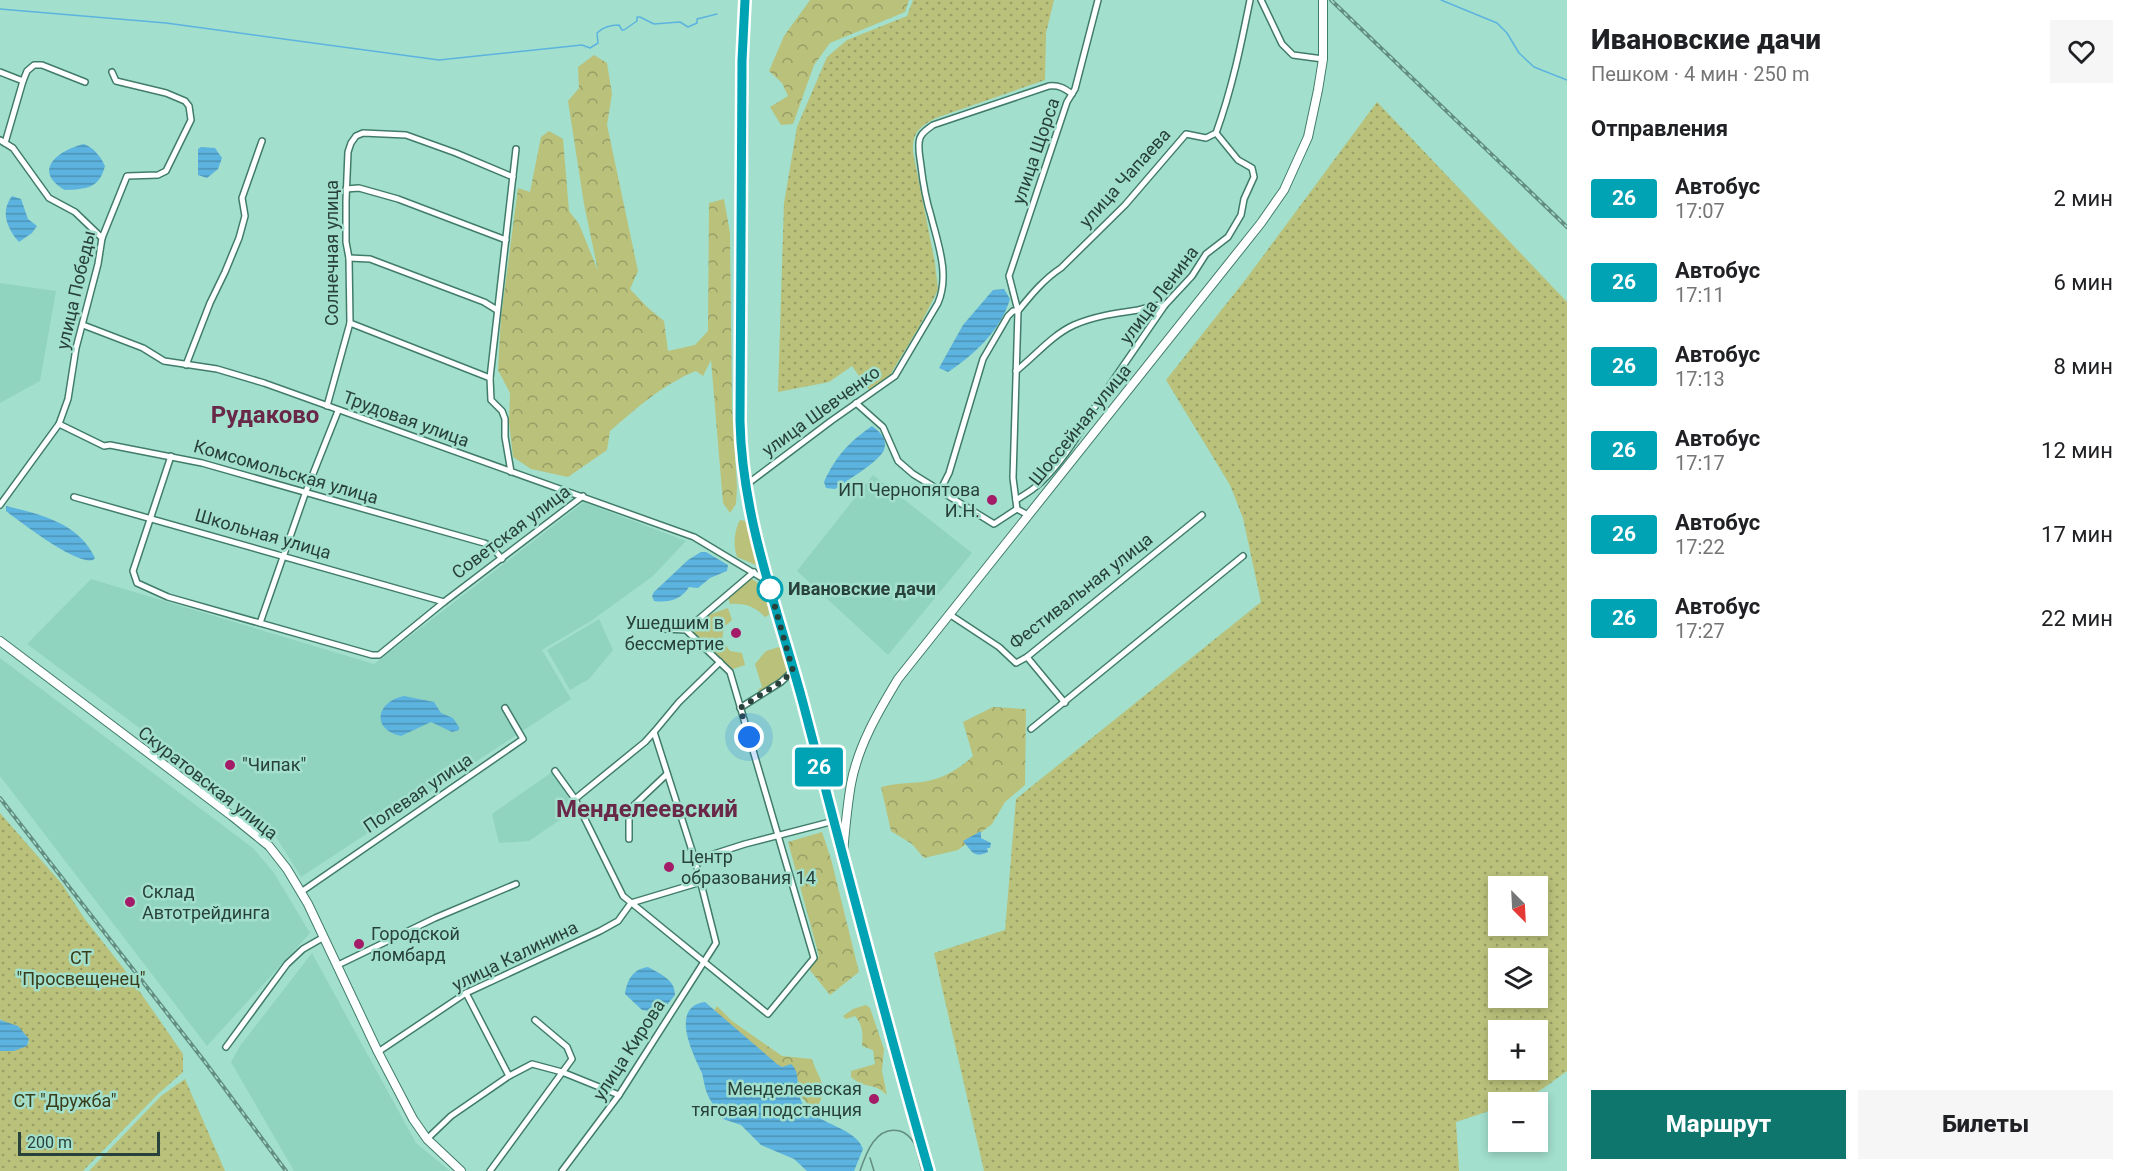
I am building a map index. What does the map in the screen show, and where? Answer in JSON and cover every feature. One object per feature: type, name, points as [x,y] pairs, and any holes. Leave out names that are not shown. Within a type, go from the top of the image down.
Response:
[{"type":"main road","points":[[745,0],[742,61],[740,421],[746,485],[768,581],[929,1171]]},
{"type":"main road","name":"Шоссейная улица","points":[[843,855],[851,783],[865,739],[898,679],[1261,223],[1284,190],[1308,137],[1318,90],[1323,59],[1323,0]]},
{"type":"main road","name":"Скуратовская улица","points":[[0,641],[269,846],[301,892],[413,1119],[427,1139],[461,1171]]},
{"type":"street","name":"улица Щорса","points":[[1018,311],[1009,276],[1067,102],[1075,89],[1098,0]]},
{"type":"street","points":[[1216,133],[1236,70],[1250,0]]},
{"type":"street","points":[[1262,0],[1282,44],[1293,55],[1323,59]]},
{"type":"street","points":[[85,82],[42,65],[34,65],[27,71],[3,141],[13,148],[49,198],[75,212],[102,238]]},
{"type":"street","points":[[0,72],[23,81]]},
{"type":"street","name":"улица Победы","points":[[0,506],[59,424],[68,399],[76,348],[98,264],[102,238],[127,176],[158,175],[166,171],[192,120],[185,100],[116,81],[112,72]]},
{"type":"street","name":"улица Шевченко","points":[[746,485],[895,376],[943,292],[940,245],[930,216],[920,160],[919,140],[922,133],[933,125],[1048,86],[1057,85],[1072,94]]},
{"type":"street","name":"Солнечная улица","points":[[327,406],[350,323],[350,258],[346,242],[346,189],[348,152],[356,136],[371,132],[406,135],[513,177]]},
{"type":"street","name":"улица Ленина","points":[[1016,500],[1039,484],[1075,440],[1090,414],[1165,305],[1192,276],[1206,254],[1228,237],[1241,215],[1244,199],[1254,177],[1252,168],[1238,160],[1216,133]]},
{"type":"street","name":"улица Чапаева","points":[[1018,311],[1031,294],[1125,206],[1186,134],[1206,138],[1216,133]]},
{"type":"street","points":[[186,365],[239,238],[245,216],[242,198],[262,141]]},
{"type":"street","points":[[511,472],[505,437],[506,419],[502,411],[491,400],[490,378],[516,149]]},
{"type":"street","points":[[346,189],[359,188],[398,199],[506,240]]},
{"type":"street","points":[[350,258],[370,259],[497,310]]},
{"type":"street","points":[[1016,371],[1074,325],[1120,311],[1137,310],[1158,304],[1165,305]]},
{"type":"street","points":[[940,491],[949,473],[983,359],[1008,316],[1013,311],[1018,311],[1013,478],[1017,509]]},
{"type":"street","points":[[350,323],[490,378]]},
{"type":"street","name":"Трудовая улица","points":[[83,325],[104,331],[164,361],[226,372],[264,383],[583,496]]},
{"type":"street","points":[[856,403],[883,427],[898,460],[913,474],[993,524],[1017,509]]},
{"type":"street","points":[[171,456],[133,571],[137,583],[168,597],[260,623],[305,494],[338,411]]},
{"type":"street","name":"Комсомольская улица","points":[[59,424],[104,446],[110,445],[171,456],[484,543],[491,546],[502,559]]},
{"type":"street","name":"Советская улица","points":[[260,623],[372,655],[379,655],[444,602],[583,496],[694,537],[768,581]]},
{"type":"street","name":"Школьная улица","points":[[74,497],[444,602]]},
{"type":"street","points":[[1017,509],[1028,515]]},
{"type":"street","name":"Фестивальная улица","points":[[949,614],[999,647],[1016,663],[1027,657],[1202,515]]},
{"type":"street","points":[[1030,729],[1065,703],[1243,556]]},
{"type":"street","points":[[686,630],[754,572]]},
{"type":"street","points":[[555,771],[575,799],[622,896],[768,1014],[814,958],[730,672],[686,630],[664,628]]},
{"type":"street","points":[[1027,657],[1065,703]]},
{"type":"street","points":[[575,799],[645,742],[679,702],[720,663]]},
{"type":"street","points":[[740,708],[781,682],[793,671]]},
{"type":"street","name":"Полевая улица","points":[[301,892],[523,739],[506,708]]},
{"type":"street","points":[[631,903],[701,882],[654,732]]},
{"type":"street","points":[[629,839],[629,810],[667,774]]},
{"type":"street","points":[[694,860],[777,835],[834,821]]},
{"type":"street","name":"улица Кирова","points":[[562,1171],[619,1095],[716,943],[701,882]]},
{"type":"street","points":[[338,965],[435,918],[516,884]]},
{"type":"street","name":"улица Калинина","points":[[378,1052],[466,993],[618,921],[631,903]]},
{"type":"street","points":[[226,1047],[287,964],[303,949],[324,937]]},
{"type":"street","points":[[466,993],[509,1076]]},
{"type":"street","points":[[490,1171],[572,1059],[567,1047],[535,1020]]},
{"type":"street","points":[[427,1139],[451,1116],[509,1076],[532,1064],[562,1072],[619,1095]]},
{"type":"shaded area","points":[[0,283],[56,291],[40,381],[0,403]]},
{"type":"shaded area","points":[[873,475],[972,553],[888,655],[797,571]]},
{"type":"shaded area","points":[[584,502],[686,541],[653,576],[591,621],[542,650],[571,699],[301,877],[276,837],[234,801],[27,644],[91,579],[374,664]]},
{"type":"shaded area","points":[[599,619],[613,650],[589,679],[570,690],[547,650]]},
{"type":"shaded area","points":[[0,658],[253,848],[274,873],[310,933],[207,1046],[0,776]]},
{"type":"shaded area","points":[[552,772],[576,809],[529,841],[499,843],[492,814]]},
{"type":"shaded area","points":[[312,953],[416,1143],[450,1171],[294,1171],[231,1062],[240,1046]]},
{"type":"green space","points":[[810,0],[909,0],[905,12],[830,43],[814,65],[793,124],[781,125],[770,107],[788,96],[782,83],[769,71],[784,36]]},
{"type":"green space","points":[[913,0],[1054,0],[1046,33],[1045,80],[936,118],[925,124],[915,135],[913,152],[935,263],[938,290],[890,375],[869,390],[852,366],[829,382],[778,392],[784,203],[797,127],[827,57],[847,40],[907,16]]},
{"type":"green space","points":[[594,55],[607,63],[612,94],[607,125],[638,271],[630,289],[664,321],[668,351],[695,345],[708,331],[709,203],[724,199],[730,233],[732,408],[737,487],[736,504],[730,513],[723,503],[711,360],[703,376],[696,371],[684,376],[640,405],[610,431],[607,450],[568,477],[531,469],[513,457],[509,422],[510,393],[498,370],[501,317],[518,188],[530,192],[541,137],[549,131],[563,139],[569,211],[579,224],[598,271],[584,204],[568,101],[579,88],[578,67]]},
{"type":"green space","points":[[1377,102],[1567,302],[1567,1071],[1536,1092],[1488,1092],[1488,1111],[1456,1122],[1459,1171],[984,1171],[934,953],[1005,930],[1016,799],[1261,602],[1243,518],[1230,485],[1166,380],[1246,279]]},
{"type":"green space","points":[[740,520],[746,521],[751,527],[759,561],[756,565],[737,557],[735,538]]},
{"type":"green space","points":[[750,578],[760,585],[765,593],[769,615],[765,617],[749,606],[730,604],[728,597]]},
{"type":"green space","points":[[728,608],[732,620],[724,627],[722,640],[730,651],[742,653],[745,665],[730,670],[688,630],[703,617]]},
{"type":"green space","points":[[779,647],[787,662],[787,671],[776,683],[759,691],[762,687],[755,664],[766,651]]},
{"type":"green space","points":[[993,707],[1026,709],[1025,785],[1005,802],[992,824],[958,850],[924,858],[912,844],[891,831],[881,787],[935,779],[963,764],[973,756],[963,722]]},
{"type":"green space","points":[[0,813],[62,884],[183,1054],[183,1072],[159,1093],[83,1171],[0,1171],[0,1048],[30,1043],[0,1019]]},
{"type":"green space","points":[[822,832],[831,859],[859,972],[830,995],[809,969],[819,956],[788,842]]},
{"type":"green space","points":[[866,1005],[870,1008],[884,1049],[882,1071],[887,1095],[851,1077],[851,1071],[875,1064],[873,1050],[862,1046],[862,1030],[858,1019],[855,1016],[846,1019],[843,1016],[853,1009]]},
{"type":"green space","points":[[717,1006],[732,1021],[782,1056],[812,1059],[823,1088],[817,1107],[811,1108],[801,1096],[800,1084],[795,1077],[785,1075],[713,1012]]},
{"type":"green space","points":[[185,1079],[225,1171],[89,1171],[161,1096]]},
{"type":"water","points":[[84,144],[94,150],[101,159],[105,166],[102,174],[91,186],[65,190],[55,183],[49,168],[58,156]]},
{"type":"water","points":[[201,147],[215,148],[222,158],[218,169],[207,178],[198,175],[198,149]]},
{"type":"water","points":[[12,196],[21,199],[28,219],[37,226],[32,233],[19,242],[6,220],[6,208]]},
{"type":"water","points":[[1004,289],[1010,299],[1006,310],[985,341],[948,372],[939,368],[963,325],[993,290]]},
{"type":"water","points":[[872,426],[884,439],[885,446],[881,455],[835,489],[826,488],[824,482],[838,457],[856,438]]},
{"type":"water","points":[[6,506],[45,517],[69,528],[88,546],[95,558],[85,560],[62,550],[6,511]]},
{"type":"water","points":[[701,552],[706,552],[728,565],[727,571],[710,578],[698,588],[689,587],[674,600],[654,601],[652,596],[654,592],[688,560]]},
{"type":"water","points":[[404,696],[434,702],[441,713],[453,718],[459,730],[452,732],[431,722],[401,736],[391,732],[381,722],[383,709],[388,703]]},
{"type":"water","points":[[981,831],[981,838],[991,843],[990,848],[987,848],[988,852],[979,855],[971,851],[963,841]]},
{"type":"water","points":[[648,967],[670,981],[675,995],[667,1005],[655,1012],[642,1010],[625,994],[632,976],[638,970]]},
{"type":"water","points":[[705,1002],[777,1064],[782,1067],[791,1064],[797,1073],[799,1095],[806,1108],[819,1118],[853,1136],[859,1142],[863,1149],[854,1171],[807,1171],[794,1159],[761,1145],[741,1125],[723,1119],[708,1096],[687,1032],[688,1013],[694,1006]]},
{"type":"water","points":[[0,1020],[18,1026],[29,1039],[27,1046],[14,1051],[0,1051]]},
{"type":"waterway","points":[[1441,0],[1497,23],[1507,33],[1519,53],[1534,67],[1567,80]]},
{"type":"waterway","points":[[0,9],[166,23],[439,60],[582,45],[590,48],[598,43],[597,33],[602,29],[619,25],[624,30],[637,21],[637,17],[654,24],[680,22],[688,27],[697,23],[697,19],[717,14]]},
{"type":"tram line","points":[[860,1171],[873,1142],[884,1132],[892,1130],[902,1132],[913,1141],[922,1171]]},
{"type":"tram line","points":[[870,1158],[874,1171]]},
{"type":"railway","points":[[1331,0],[1567,227]]},
{"type":"railway","points":[[0,798],[205,1062],[286,1171]]},
{"type":"bus line","name":"26","points":[[745,0],[742,61],[740,421],[746,485],[752,519],[784,642],[802,700],[929,1171]]},
{"type":"place","name":"ИП Чернопятова И.Н.","points":[[992,500]]},
{"type":"place","name":"Ивановские дачи","points":[[770,589]]},
{"type":"place","name":"Ушедшим в бессмертие","points":[[736,633]]},
{"type":"place","name":"\"Чипак\"","points":[[230,765]]},
{"type":"place","name":"Центр образования 14","points":[[669,867]]},
{"type":"place","name":"Склад Автотрейдинга","points":[[130,902]]},
{"type":"place","name":"Городской ломбард","points":[[359,944]]},
{"type":"place","name":"Менделеевская тяговая подстанция","points":[[874,1099]]},
{"type":"district","name":"Рудаково","points":[[265,415]]},
{"type":"district","name":"Менделеевский","points":[[647,809]]},
{"type":"route","points":[[749,737],[740,708],[781,682],[793,671],[770,589]]},
{"type":"park label","name":"СТ \"Просвещенец\"","points":[[81,968]]},
{"type":"park label","name":"СТ \"Дружба\"","points":[[65,1101]]}]
